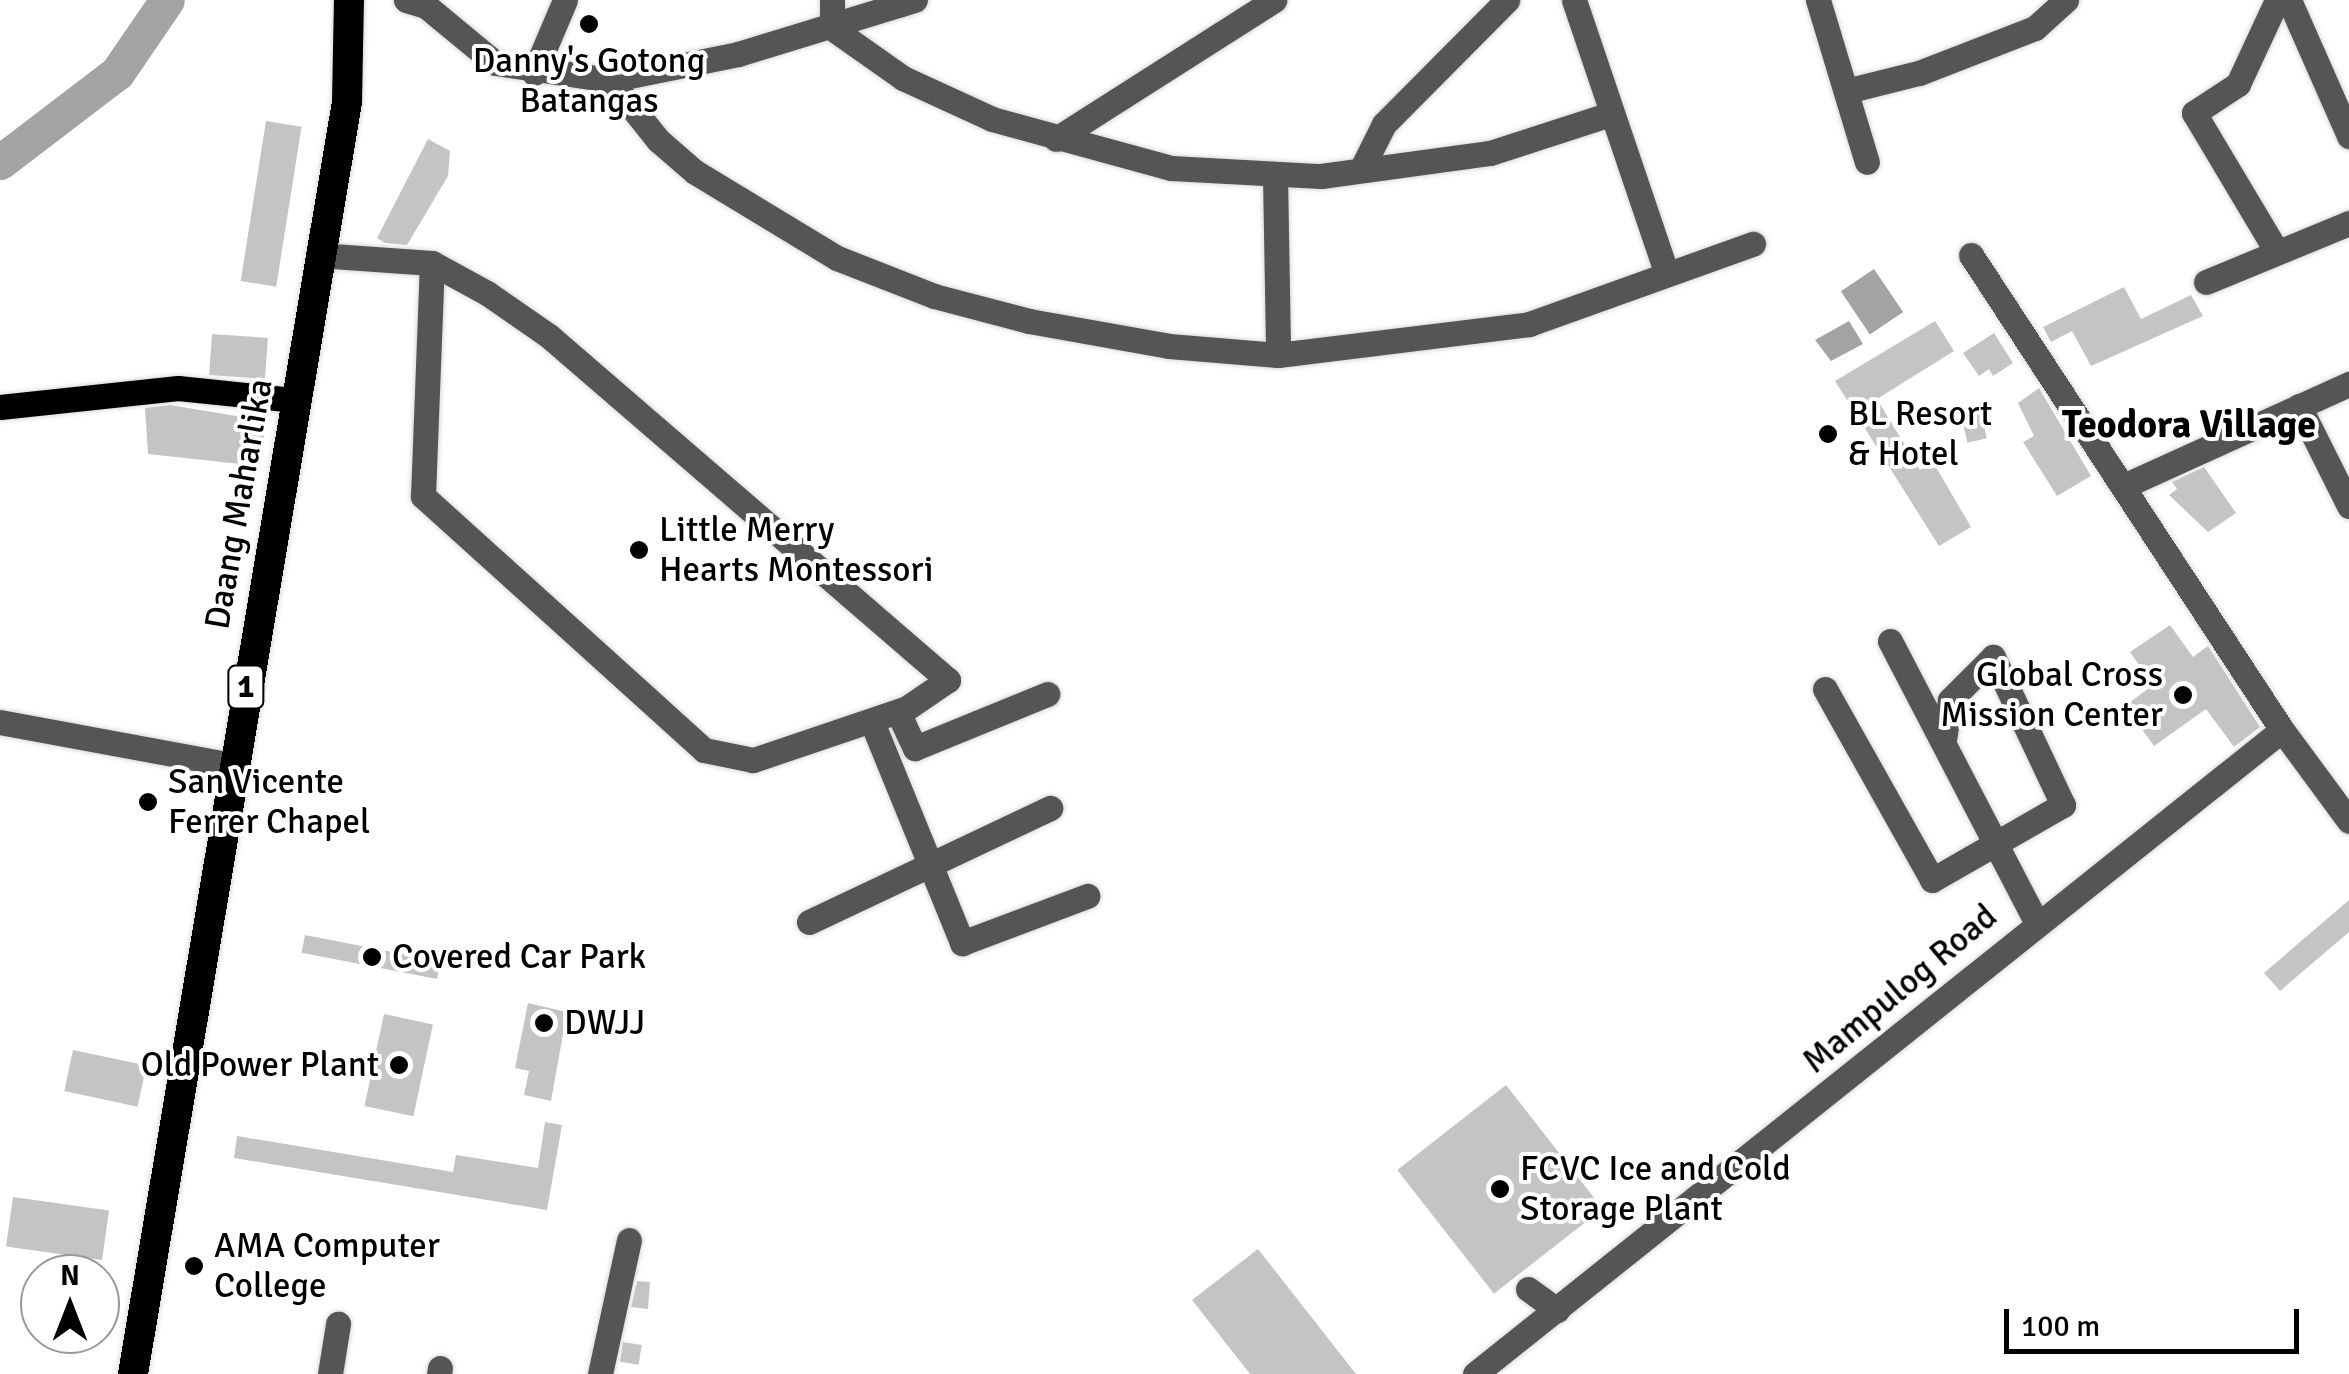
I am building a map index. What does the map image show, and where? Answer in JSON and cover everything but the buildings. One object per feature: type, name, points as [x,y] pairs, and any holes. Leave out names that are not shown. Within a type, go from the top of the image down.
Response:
[{"type":"highway","name":"Daang Maharlika","points":[[133,1374],[232,765],[347,102],[350,0]]},
{"type":"main road","points":[[0,407],[178,388],[296,400]]},
{"type":"street","points":[[406,0],[426,6],[495,64],[534,73],[610,80],[832,28],[914,0]]},
{"type":"street","points":[[534,73],[565,0]]},
{"type":"street","points":[[832,0],[832,28]]},
{"type":"street","points":[[1056,139],[1274,0]]},
{"type":"street","points":[[1362,168],[1384,124],[1508,0]]},
{"type":"street","points":[[1574,0],[1667,274]]},
{"type":"street","points":[[1818,0],[1866,162]]},
{"type":"street","points":[[1846,92],[1919,73],[2035,28],[2066,0]]},
{"type":"street","points":[[2277,0],[2238,84],[2194,113],[2277,252]]},
{"type":"street","points":[[2289,0],[2349,136]]},
{"type":"street","points":[[832,28],[904,78],[1056,139],[1171,168],[1321,176],[1490,153],[1612,114]]},
{"type":"street","points":[[610,80],[658,140],[695,172],[836,258],[934,296],[1029,321],[1168,346],[1278,355],[1529,324],[1753,244]]},
{"type":"street","points":[[1275,175],[1278,355]]},
{"type":"street","points":[[2206,282],[2349,223]]},
{"type":"street","points":[[318,254],[432,263],[549,336],[948,680],[898,712],[752,760],[704,750],[423,496],[432,263]]},
{"type":"street","points":[[1971,255],[2126,485],[2282,730],[2349,821]]},
{"type":"street","points":[[2126,485],[2349,384]]},
{"type":"street","points":[[2299,406],[2349,506]]},
{"type":"street","points":[[1890,641],[2036,921]]},
{"type":"street","points":[[1824,689],[1932,880],[2063,805],[1993,657],[1950,700],[1944,740]]},
{"type":"street","points":[[898,712],[915,748],[1048,694]]},
{"type":"street","points":[[0,722],[232,765]]},
{"type":"street","points":[[872,722],[962,943],[1088,896]]},
{"type":"street","name":"Mampulog Road","points":[[1475,1374],[2036,921],[2282,730]]},
{"type":"street","points":[[809,922],[929,861],[1050,808]]},
{"type":"street","points":[[600,1374],[629,1240]]},
{"type":"street","points":[[1528,1290],[1557,1310]]},
{"type":"street","points":[[330,1374],[338,1324]]},
{"type":"shaded area","points":[[1874,269],[1903,312],[1870,334],[1841,291]]},
{"type":"shaded area","points":[[1849,321],[1863,344],[1831,361],[1815,340]]},
{"type":"waterway","points":[[0,162],[117,73],[167,0]]},
{"type":"place","name":"Danny's Gotong Batangas","points":[[589,24]]},
{"type":"place","name":"BL Resort & Hotel","points":[[1828,434]]},
{"type":"place","name":"Little Merry Hearts Montessori","points":[[639,550]]},
{"type":"place","name":"Global Cross Mission Center","points":[[2183,695]]},
{"type":"place","name":"San Vicente Ferrer Chapel","points":[[148,802]]},
{"type":"place","name":"Covered Car Park","points":[[372,957]]},
{"type":"place","name":"DWJJ","points":[[544,1023]]},
{"type":"place","name":"Old Power Plant","points":[[399,1065]]},
{"type":"place","name":"FCVC Ice and Cold Storage Plant","points":[[1500,1189]]},
{"type":"place","name":"AMA Computer College","points":[[194,1266]]},
{"type":"district","name":"Teodora Village","points":[[2189,425]]}]
